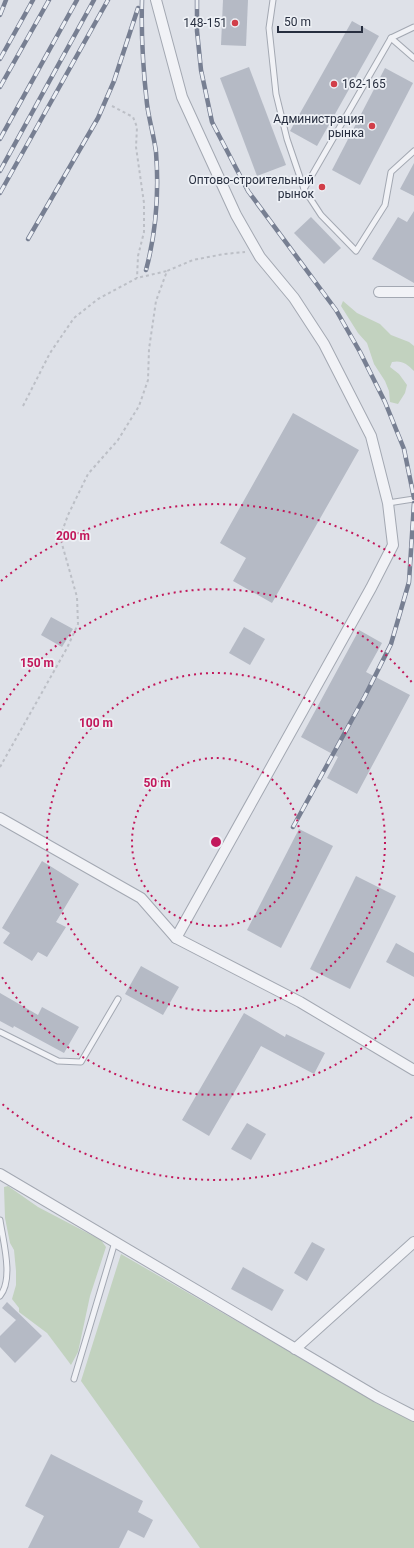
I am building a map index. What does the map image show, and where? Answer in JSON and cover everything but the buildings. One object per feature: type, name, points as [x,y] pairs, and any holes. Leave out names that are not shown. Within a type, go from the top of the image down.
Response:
[{"type":"street","points":[[156,0],[182,97],[236,215],[256,251],[294,298],[324,344],[371,436],[388,503],[393,545],[364,602],[176,938]]},
{"type":"street","points":[[379,292],[414,292]]},
{"type":"street","points":[[0,818],[141,898],[176,938],[300,1002],[414,1070]]},
{"type":"street","points":[[0,1174],[377,1397],[414,1416]]},
{"type":"street","points":[[295,1349],[414,1242]]},
{"type":"lane","points":[[273,0],[269,28],[276,94],[287,139],[304,189],[321,215],[356,251],[385,205],[391,172],[414,151]]},
{"type":"lane","points":[[304,189],[391,38],[414,27]]},
{"type":"lane","points":[[391,38],[414,58]]},
{"type":"lane","points":[[388,503],[414,499]]},
{"type":"lane","points":[[0,1032],[58,1062],[81,1062],[118,999]]},
{"type":"lane","points":[[0,1220],[7,1268],[4,1291],[0,1296]]},
{"type":"lane","points":[[74,1379],[115,1242]]},
{"type":"path","points":[[112,106],[133,117],[137,127],[136,147],[144,203],[144,232],[138,256],[137,278]]},
{"type":"path","points":[[23,406],[50,353],[74,318],[98,299],[137,278],[167,271],[193,260],[224,254],[256,251]]},
{"type":"path","points":[[0,767],[67,648],[78,624],[77,597],[60,537],[70,509],[88,474],[118,440],[139,406],[148,380],[149,349],[156,301],[167,271]]},
{"type":"green space","points":[[343,301],[357,313],[380,324],[391,335],[409,342],[414,346],[414,371],[402,362],[392,362],[390,367],[399,374],[407,385],[405,393],[398,404],[390,402],[389,391],[385,381],[374,364],[367,343],[358,333],[341,306]]},
{"type":"green space","points":[[8,1186],[38,1207],[101,1240],[106,1247],[90,1296],[78,1352],[71,1365],[47,1333],[19,1312],[19,1308],[12,1299],[16,1285],[16,1271],[14,1250],[10,1243],[5,1218],[4,1187]]},
{"type":"green space","points":[[121,1254],[366,1396],[414,1421],[414,1548],[200,1548],[81,1381]]},
{"type":"railway","points":[[0,15],[6,0]]},
{"type":"railway","points":[[0,59],[33,0]]},
{"type":"railway","points":[[0,87],[49,0]]},
{"type":"railway","points":[[0,139],[77,0]]},
{"type":"railway","points":[[0,171],[94,0]]},
{"type":"railway","points":[[0,193],[108,0]]},
{"type":"railway","points":[[142,0],[144,78],[156,152],[157,182],[156,212],[146,270]]},
{"type":"railway","points":[[197,0],[197,31],[201,70],[212,122],[248,191],[336,310],[360,352],[385,402],[404,449],[414,498]]},
{"type":"railway","points":[[28,239],[98,118],[114,81],[138,8]]},
{"type":"railway","points":[[293,827],[365,696],[391,644],[409,582],[414,503]]},
{"type":"place","name":"148-151","points":[[235,23]]},
{"type":"place","name":"162-165","points":[[334,84]]},
{"type":"place","name":"Администрация рынка","points":[[372,126]]},
{"type":"place","name":"Оптово-строительный рынок","points":[[322,187]]}]
